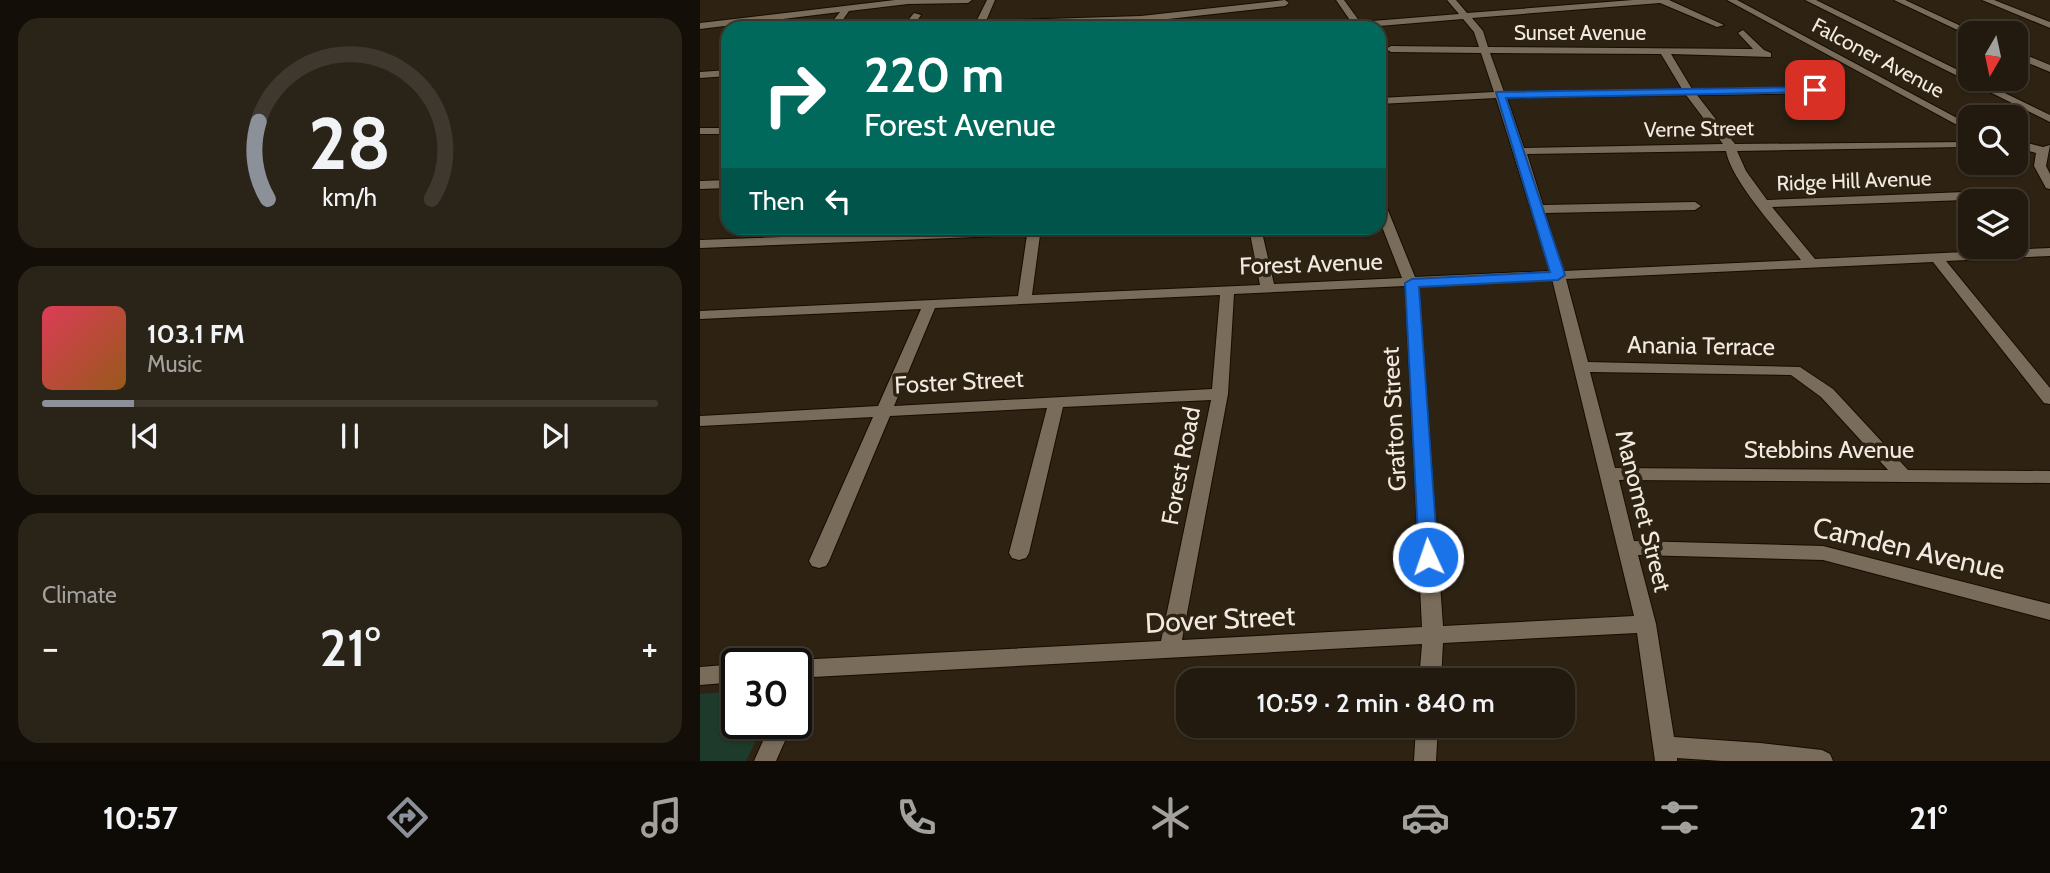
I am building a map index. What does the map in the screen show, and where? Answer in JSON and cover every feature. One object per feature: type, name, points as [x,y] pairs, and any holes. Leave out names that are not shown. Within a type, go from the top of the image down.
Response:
[{"type":"street","points":[[729,21],[775,13],[836,9],[846,4],[968,0]]},
{"type":"street","points":[[981,21],[990,0]]},
{"type":"street","points":[[1340,0],[1355,21]]},
{"type":"street","name":"Manomet Street","points":[[1451,0],[1478,31],[1520,151],[1558,275],[1646,624],[1664,754]]},
{"type":"street","points":[[1559,0],[1566,7]]},
{"type":"street","points":[[1386,22],[1662,0],[1720,25]]},
{"type":"street","name":"Falconer Avenue","points":[[1731,0],[1958,123]]},
{"type":"street","points":[[1810,0],[2050,119]]},
{"type":"street","points":[[1898,0],[1958,27]]},
{"type":"street","points":[[1986,0],[2050,24]]},
{"type":"street","points":[[1095,21],[1142,19],[1260,3],[1285,3]]},
{"type":"street","points":[[836,21],[846,4]]},
{"type":"street","points":[[912,21],[917,15]]},
{"type":"street","points":[[700,26],[721,22]]},
{"type":"street","name":"Sunset Avenue","points":[[1391,50],[1765,53],[1743,33]]},
{"type":"street","points":[[1665,52],[1689,92],[1731,147],[1730,155],[1812,264]]},
{"type":"street","points":[[2028,59],[2050,69]]},
{"type":"street","points":[[700,75],[721,74]]},
{"type":"street","points":[[1386,101],[1500,95],[1829,90]]},
{"type":"street","points":[[700,131],[721,131]]},
{"type":"street","name":"Verne Street","points":[[1520,151],[1958,144]]},
{"type":"street","points":[[2028,146],[2047,150],[2039,161],[2050,185]]},
{"type":"street","points":[[700,185],[721,184]]},
{"type":"street","name":"Ridge Hill Avenue","points":[[1765,204],[1958,196]]},
{"type":"street","points":[[1538,209],[1695,206]]},
{"type":"street","name":"Grafton Street","points":[[1386,220],[1412,283],[1433,637],[1431,668]]},
{"type":"street","points":[[700,244],[901,235]]},
{"type":"street","points":[[1024,300],[1034,235]]},
{"type":"street","points":[[1256,235],[1268,289]]},
{"type":"street","name":"Forest Avenue","points":[[700,315],[2050,253]]},
{"type":"street","points":[[1936,257],[2050,399]]},
{"type":"street","name":"Forest Road","points":[[1170,650],[1220,394],[1227,291]]},
{"type":"street","points":[[819,561],[930,304]]},
{"type":"street","name":"Anania Terrace","points":[[1583,367],[1795,370],[1827,393],[1902,474]]},
{"type":"street","name":"Foster Street","points":[[700,421],[1220,394]]},
{"type":"street","points":[[1018,553],[1056,402]]},
{"type":"street","name":"Stebbins Avenue","points":[[1608,474],[2050,477]]},
{"type":"street","name":"Camden Avenue","points":[[1627,548],[1823,553],[2050,612]]},
{"type":"street","name":"Dover Street","points":[[812,667],[1646,624]]},
{"type":"street","points":[[700,676],[721,674]]},
{"type":"street","points":[[1425,761],[1426,738]]},
{"type":"street","points":[[765,761],[775,739]]},
{"type":"street","points":[[1664,754],[1760,753],[1822,761]]},
{"type":"green space","points":[[721,692],[721,739],[757,739],[746,761],[700,761],[700,694]]},
{"type":"route","points":[[1428,557],[1412,283],[1558,275],[1500,95],[1815,90]]}]
